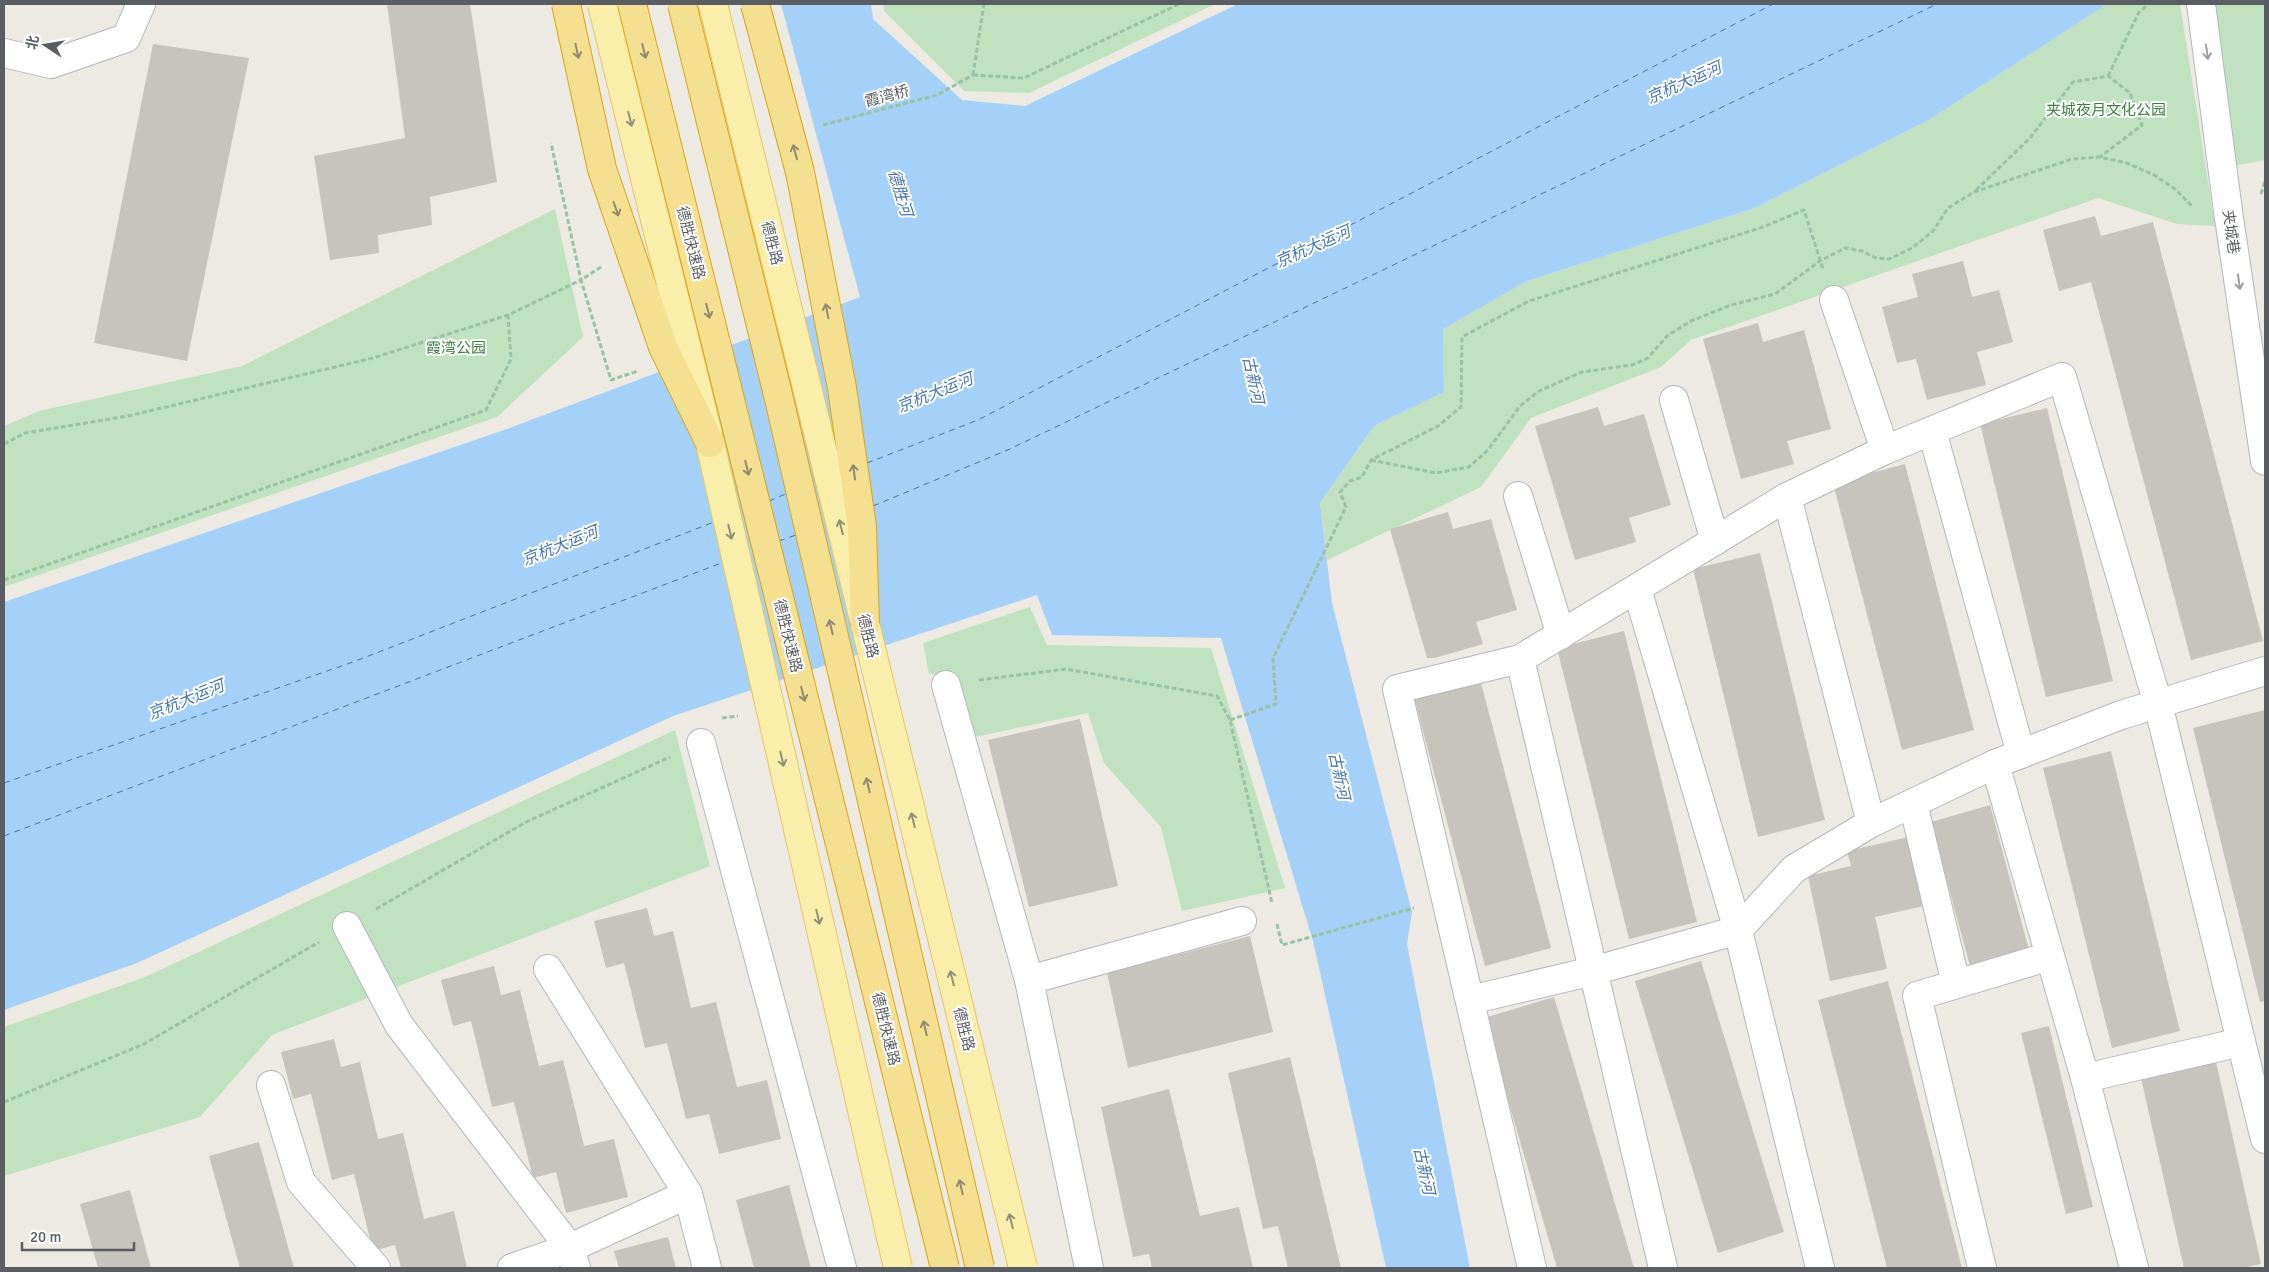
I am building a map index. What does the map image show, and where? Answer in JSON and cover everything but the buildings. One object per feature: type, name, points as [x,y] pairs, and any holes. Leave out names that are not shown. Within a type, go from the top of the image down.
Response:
[{"type":"highway","points":[[566,4],[602,169],[663,347],[710,443]]},
{"type":"highway","name":"德胜快速路","points":[[632,4],[945,1268]]},
{"type":"highway","points":[[682,4],[780,403],[980,1268]]},
{"type":"highway","points":[[755,4],[800,172],[842,388],[862,527],[865,625]]},
{"type":"main road","points":[[602,4],[710,443],[898,1268]]},
{"type":"main road","name":"德胜路","points":[[714,4],[1023,1268]]},
{"type":"street","points":[[4,54],[51,64],[126,38],[142,4]]},
{"type":"street","name":"夹城巷","points":[[2201,4],[2228,211],[2260,398],[2265,461]]},
{"type":"street","points":[[1834,300],[1885,450]]},
{"type":"street","points":[[1532,1268],[1397,689],[1520,659],[1787,497],[1885,450],[2062,377],[2158,704],[2265,1139]]},
{"type":"street","points":[[1674,400],[1715,541]]},
{"type":"street","points":[[1932,430],[2021,754]]},
{"type":"street","points":[[1518,496],[1561,635]]},
{"type":"street","points":[[1787,497],[1871,823]]},
{"type":"street","points":[[1637,589],[1738,930],[1820,1268]]},
{"type":"street","points":[[1520,659],[1663,1268]]},
{"type":"street","points":[[1470,1000],[1593,971],[1738,930],[1794,869],[1871,823],[1995,764],[2120,715],[2265,671]]},
{"type":"street","points":[[946,685],[1029,980],[1089,1268]]},
{"type":"street","points":[[701,743],[842,1268]]},
{"type":"street","points":[[1995,764],[2085,1078],[2134,1268]]},
{"type":"street","points":[[1913,803],[1956,984]]},
{"type":"street","points":[[1029,980],[1242,920]]},
{"type":"street","points":[[347,926],[399,1025],[573,1258]]},
{"type":"street","points":[[1982,1268],[1917,996],[2050,956]]},
{"type":"street","points":[[548,969],[688,1194],[707,1268]]},
{"type":"street","points":[[2085,1078],[2241,1042]]},
{"type":"street","points":[[271,1085],[301,1182],[376,1268]]},
{"type":"street","points":[[512,1268],[573,1258],[688,1194]]},
{"type":"path","points":[[984,4],[973,75],[1024,78],[1180,4]]},
{"type":"path","points":[[2108,76],[2139,12],[2149,4]]},
{"type":"path","name":"霞湾桥","points":[[822,125],[937,95],[973,75]]},
{"type":"path","points":[[1371,460],[1436,473],[1469,467],[1488,450],[1520,406],[1539,391],[1582,372],[1632,365],[1648,358],[1667,336],[1691,321],[1731,305],[1775,294],[1820,261],[1845,248],[1862,251],[1876,258],[1889,259],[1912,248],[1932,231],[1948,208],[1974,192],[2030,138],[2073,82],[2108,76],[2130,93],[2142,125],[2100,157]]},
{"type":"path","points":[[551,143],[581,280],[611,380],[641,370]]},
{"type":"path","points":[[1974,192],[2072,159],[2100,157],[2127,163],[2154,174],[2175,189],[2194,208],[2205,212],[2228,211]]},
{"type":"path","points":[[1230,720],[1276,704],[1273,658],[1346,507],[1340,492],[1350,481],[1362,477],[1371,460],[1438,426],[1461,407],[1462,337],[1529,301],[1763,227],[1804,210],[1820,261]]},
{"type":"path","points":[[4,444],[25,433],[128,416],[373,358],[508,315],[581,280]]},
{"type":"path","points":[[4,580],[486,410],[511,359],[508,315]]},
{"type":"path","points":[[946,685],[1066,669],[1217,696],[1230,720],[1273,907]]},
{"type":"path","points":[[701,743],[702,721],[745,715]]},
{"type":"path","points":[[1275,916],[1282,945],[1446,900]]},
{"type":"green space","points":[[883,4],[1215,4],[1029,93],[964,91],[884,11]]},
{"type":"green space","name":"夹城夜月文化公园","points":[[2107,4],[2180,4],[2215,226],[2177,224],[2098,198],[1691,340],[1661,367],[1531,418],[1481,487],[1327,560],[1320,503],[1374,426],[1444,392],[1442,329],[1527,281],[1755,208],[1929,120]]},
{"type":"green space","points":[[2207,4],[2265,4],[2265,160],[2233,166]]},
{"type":"green space","name":"霞湾公园","points":[[555,209],[583,337],[497,417],[4,587],[4,426],[39,411],[242,366]]},
{"type":"green space","points":[[1030,607],[1047,645],[1211,648],[1285,888],[1182,911],[1161,827],[1104,763],[1088,713],[975,737],[971,748],[952,676],[929,674],[923,643]]},
{"type":"green space","points":[[675,730],[710,866],[272,1035],[200,1117],[4,1176],[4,1027],[145,977]]},
{"type":"water","points":[[781,4],[871,4],[873,19],[962,100],[1025,106],[1238,4],[2107,4],[1929,120],[1755,208],[1527,281],[1443,329],[1444,392],[1374,426],[1320,503],[1332,603],[1412,912],[1407,944],[1470,1268],[1386,1268],[1313,941],[1221,638],[1052,635],[1037,595],[673,716],[137,963],[4,1010],[4,602],[504,430],[860,297]]},
{"type":"ferry route","points":[[867,463],[978,420],[1773,4]]},
{"type":"ferry route","points":[[873,506],[1010,449],[1937,4]]},
{"type":"ferry route","points":[[769,501],[788,493]]},
{"type":"ferry route","points":[[4,783],[353,662],[714,522]]},
{"type":"ferry route","points":[[779,541],[796,535]]},
{"type":"ferry route","points":[[4,836],[724,562]]},
{"type":"water label","name":"京杭大运河","points":[[1684,83]]},
{"type":"water label","name":"德胜河","points":[[900,193]]},
{"type":"water label","name":"京杭大运河","points":[[1313,247]]},
{"type":"water label","name":"古新河","points":[[1253,380]]},
{"type":"water label","name":"京杭大运河","points":[[935,393]]},
{"type":"water label","name":"京杭大运河","points":[[560,546]]},
{"type":"water label","name":"京杭大运河","points":[[186,700]]},
{"type":"water label","name":"古新河","points":[[1339,776]]},
{"type":"water label","name":"古新河","points":[[1424,1171]]}]
